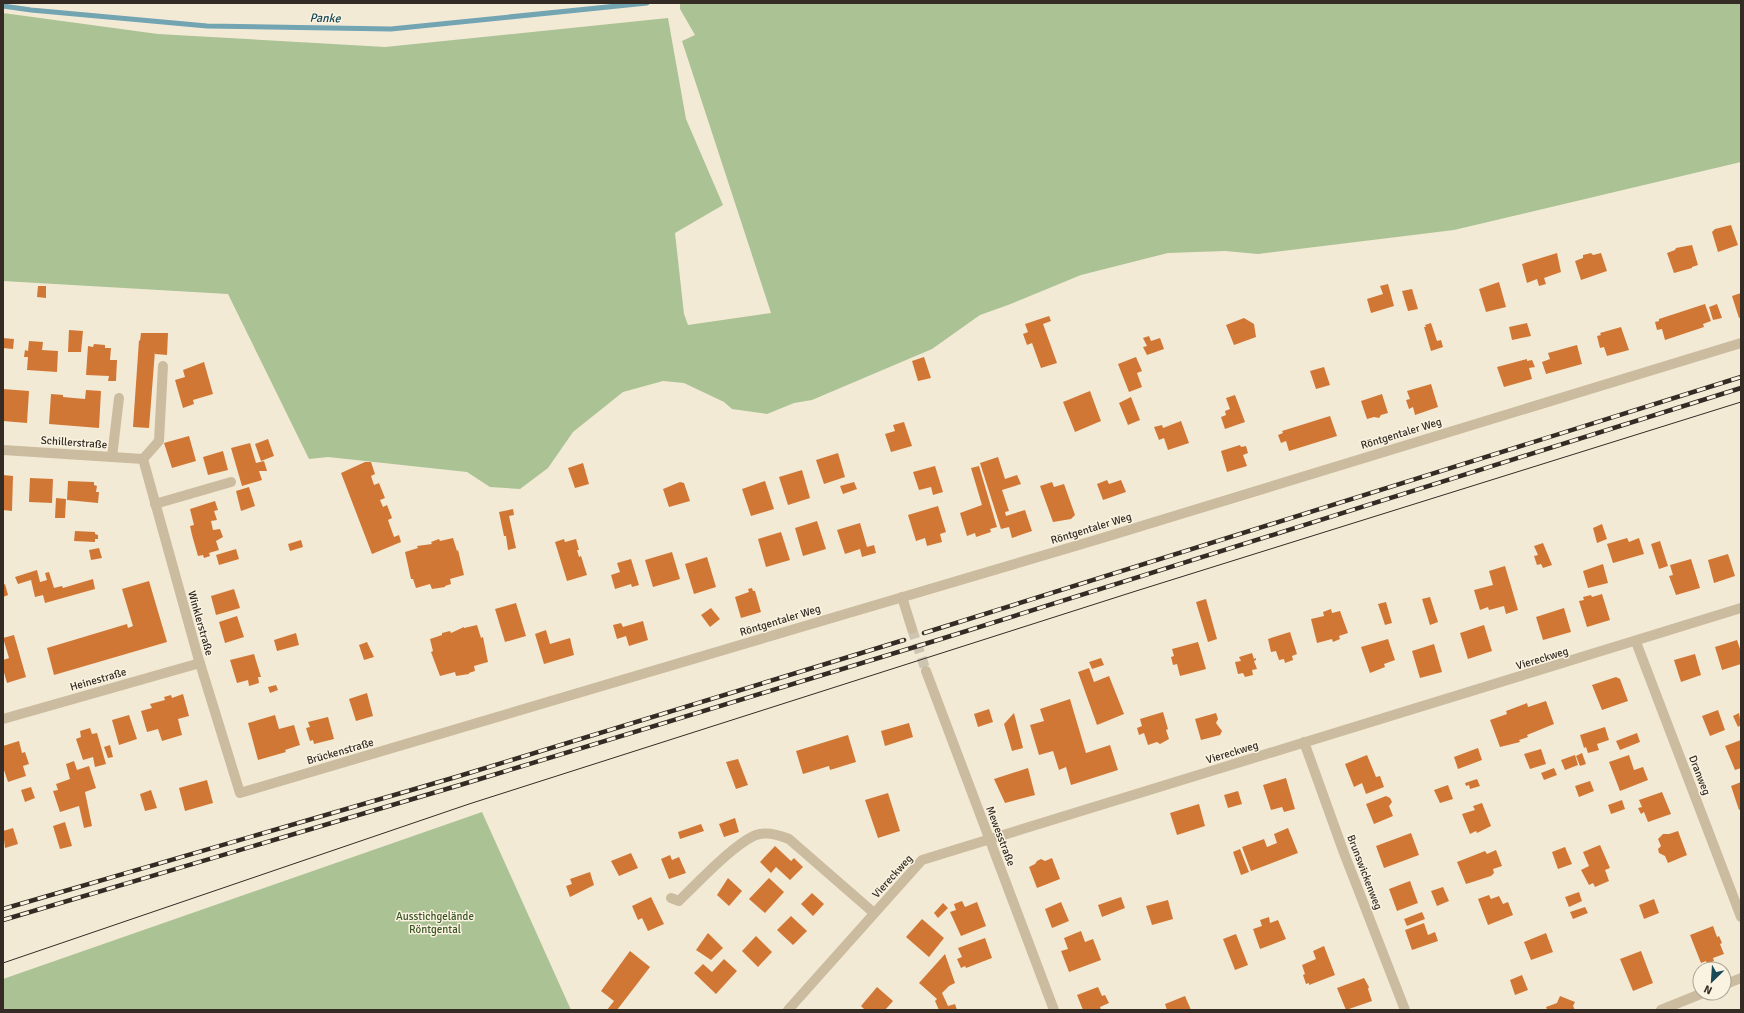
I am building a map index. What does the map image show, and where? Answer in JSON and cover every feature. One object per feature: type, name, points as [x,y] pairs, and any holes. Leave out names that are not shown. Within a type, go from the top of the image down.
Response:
[{"type":"street","name":"Röntgentaler Weg","points":[[447,733],[1099,539],[1741,343]]},
{"type":"street","points":[[143,459],[159,441],[163,366]]},
{"type":"street","points":[[112,457],[119,398]]},
{"type":"street","name":"Schillerstraße","points":[[3,450],[143,459]]},
{"type":"street","name":"Winklerstraße","points":[[143,459],[200,662],[240,793]]},
{"type":"street","points":[[155,504],[231,482]]},
{"type":"street","points":[[902,597],[912,628]]},
{"type":"street","name":"Viereckweg","points":[[788,1010],[922,860],[1304,742],[1636,642],[1741,608]]},
{"type":"street","name":"Dranweg","points":[[1636,642],[1741,917]]},
{"type":"street","name":"Heinestraße","points":[[3,718],[200,662]]},
{"type":"street","name":"Mewesstraße","points":[[926,671],[1054,1010]]},
{"type":"street","name":"Brückenstraße","points":[[240,793],[447,733]]},
{"type":"street","name":"Brunswickenweg","points":[[1304,742],[1344,853],[1405,1010]]},
{"type":"street","points":[[671,898],[679,901],[736,849],[756,835],[774,834],[789,839],[874,913]]},
{"type":"street","points":[[1661,1010],[1692,998]]},
{"type":"green space","points":[[680,3],[1741,3],[1741,162],[1454,230],[1258,254],[1225,251],[1168,253],[1081,275],[980,315],[932,349],[812,400],[794,403],[767,414],[732,409],[724,402],[684,383],[663,381],[623,392],[573,432],[548,468],[520,489],[490,487],[467,472],[328,457],[309,459],[228,294],[3,281],[3,13],[158,34],[385,47],[668,18],[686,119],[723,205],[675,233],[684,314],[688,325],[771,313],[682,41],[695,35],[680,9]]},
{"type":"green space","name":"Ausstichgelände Röntgental","points":[[482,812],[571,1010],[3,1010],[3,979]]},
{"type":"building","points":[[1731,225],[1738,245],[1718,252],[1712,232],[1715,229]]},
{"type":"building","points":[[1692,245],[1698,265],[1674,273],[1667,253],[1675,250],[1676,248]]},
{"type":"building","points":[[1557,253],[1561,272],[1544,278],[1546,284],[1539,286],[1537,279],[1527,283],[1522,264]]},
{"type":"building","points":[[1591,253],[1593,255],[1601,253],[1607,271],[1581,280],[1575,261],[1583,258],[1583,255]]},
{"type":"building","points":[[1499,282],[1506,307],[1486,312],[1479,289]]},
{"type":"building","points":[[1388,284],[1394,306],[1371,313],[1367,299],[1383,294],[1380,286]]},
{"type":"building","points":[[38,286],[46,286],[46,298],[37,297]]},
{"type":"building","points":[[1412,289],[1418,309],[1408,311],[1402,291]]},
{"type":"building","points":[[1741,293],[1741,317],[1739,318],[1732,296]]},
{"type":"building","points":[[1705,304],[1711,321],[1703,324],[1704,327],[1665,340],[1662,329],[1657,330],[1655,322],[1659,321],[1659,319]]},
{"type":"building","points":[[1717,304],[1722,318],[1713,320],[1709,307]]},
{"type":"building","points":[[1049,316],[1051,321],[1043,324],[1057,363],[1041,368],[1032,343],[1027,345],[1023,334],[1028,332],[1025,324]]},
{"type":"building","points":[[1244,318],[1254,324],[1256,337],[1234,345],[1226,325]]},
{"type":"building","points":[[1431,323],[1437,341],[1441,340],[1443,347],[1431,351],[1424,327],[1426,327],[1425,325]]},
{"type":"building","points":[[1527,323],[1531,336],[1512,340],[1509,327]]},
{"type":"building","points":[[1621,327],[1629,350],[1607,356],[1604,347],[1600,348],[1597,336],[1601,335],[1600,333]]},
{"type":"building","points":[[69,330],[83,331],[81,352],[68,352]]},
{"type":"building","points":[[141,333],[168,333],[167,355],[155,354],[155,351],[149,428],[133,427],[139,340],[140,341]]},
{"type":"building","points":[[1149,336],[1151,341],[1160,338],[1164,349],[1147,355],[1143,347],[1147,346],[1143,338]]},
{"type":"building","points":[[3,338],[14,339],[13,349],[3,348]]},
{"type":"building","points":[[29,341],[43,342],[42,350],[58,351],[57,372],[27,370],[28,357],[24,357],[25,350],[28,351]]},
{"type":"building","points":[[94,344],[105,345],[105,348],[111,348],[110,360],[117,360],[116,381],[108,381],[109,376],[86,375],[88,346],[93,347]]},
{"type":"building","points":[[1577,345],[1582,364],[1546,374],[1542,362],[1550,359],[1548,353]]},
{"type":"building","points":[[924,357],[931,378],[918,381],[912,361]]},
{"type":"building","points":[[1136,357],[1142,371],[1137,373],[1142,387],[1129,392],[1118,364]]},
{"type":"building","points":[[1527,359],[1527,361],[1532,360],[1535,367],[1529,368],[1532,379],[1504,387],[1497,367]]},
{"type":"building","points":[[204,362],[213,394],[193,400],[194,404],[183,408],[175,380],[185,377],[183,370]]},
{"type":"building","points":[[1324,367],[1330,385],[1316,389],[1310,371]]},
{"type":"building","points":[[1431,384],[1438,407],[1415,415],[1413,407],[1409,409],[1406,400],[1410,399],[1407,391]]},
{"type":"building","points":[[3,389],[29,391],[27,423],[3,421]]},
{"type":"building","points":[[86,390],[101,391],[99,428],[49,424],[51,394],[63,395],[63,397],[85,399]]},
{"type":"building","points":[[1090,391],[1101,421],[1075,432],[1063,402]]},
{"type":"building","points":[[1382,394],[1388,413],[1381,415],[1379,418],[1374,417],[1367,419],[1361,401]]},
{"type":"building","points":[[1235,395],[1245,422],[1225,429],[1221,417],[1226,415],[1225,411],[1230,409],[1226,398]]},
{"type":"building","points":[[1131,397],[1140,420],[1128,425],[1119,403]]},
{"type":"building","points":[[1330,416],[1337,436],[1289,451],[1286,441],[1281,443],[1278,435],[1283,433],[1282,431]]},
{"type":"building","points":[[1181,421],[1189,443],[1168,450],[1164,438],[1159,440],[1154,427],[1162,425],[1163,428]]},
{"type":"building","points":[[904,422],[912,446],[891,452],[885,434],[895,431],[893,425]]},
{"type":"building","points":[[189,436],[196,461],[172,468],[164,443]]},
{"type":"building","points":[[268,439],[274,456],[261,461],[255,444]]},
{"type":"building","points":[[250,443],[256,463],[264,461],[267,471],[259,471],[262,480],[242,486],[231,448]]},
{"type":"building","points":[[1240,445],[1241,447],[1246,446],[1248,453],[1243,455],[1247,466],[1227,472],[1221,451]]},
{"type":"building","points":[[223,451],[228,470],[208,475],[203,457]]},
{"type":"building","points":[[838,453],[845,477],[824,484],[816,460]]},
{"type":"building","points":[[998,457],[1005,479],[1017,475],[1021,484],[1002,490],[1009,511],[1005,512],[1006,516],[1025,510],[1032,531],[1012,538],[1009,527],[1001,529],[980,463]]},
{"type":"building","points":[[365,462],[371,462],[375,474],[371,476],[374,485],[379,483],[385,498],[380,500],[383,507],[387,505],[392,518],[388,520],[394,537],[399,535],[401,542],[372,554],[341,473]]},
{"type":"building","points":[[583,463],[589,484],[575,488],[568,468]]},
{"type":"building","points":[[935,466],[943,492],[933,495],[931,487],[919,490],[913,472]]},
{"type":"building","points":[[979,466],[997,527],[990,529],[991,532],[976,537],[975,533],[967,536],[960,513],[982,505],[971,468]]},
{"type":"building","points":[[802,470],[810,498],[788,505],[779,477]]},
{"type":"building","points":[[3,475],[13,476],[12,511],[3,510]]},
{"type":"building","points":[[30,478],[53,479],[52,503],[29,502]]},
{"type":"building","points":[[1107,480],[1109,484],[1121,480],[1126,492],[1103,500],[1097,484]]},
{"type":"building","points":[[68,481],[94,482],[94,485],[97,486],[96,492],[99,492],[98,503],[67,500]]},
{"type":"building","points":[[765,481],[774,509],[751,516],[742,489]]},
{"type":"building","points":[[680,482],[684,483],[690,501],[669,507],[663,489]]},
{"type":"building","points":[[854,482],[857,489],[843,494],[840,486]]},
{"type":"building","points":[[1052,482],[1054,487],[1064,484],[1075,515],[1071,519],[1053,522],[1040,486]]},
{"type":"building","points":[[249,487],[255,506],[241,511],[236,491]]},
{"type":"building","points":[[56,498],[66,499],[65,518],[55,518]]},
{"type":"building","points":[[215,501],[218,510],[214,511],[217,520],[211,521],[213,530],[220,529],[223,537],[216,541],[219,550],[209,553],[210,556],[204,558],[203,555],[198,556],[192,535],[190,526],[194,525],[190,509]]},
{"type":"building","points":[[938,506],[946,532],[940,534],[942,542],[927,546],[925,538],[916,541],[908,515]]},
{"type":"building","points":[[513,509],[514,515],[509,516],[516,548],[508,550],[506,536],[504,536],[499,512]]},
{"type":"building","points":[[817,521],[826,549],[803,556],[795,528]]},
{"type":"building","points":[[860,523],[867,547],[874,545],[876,553],[862,557],[860,549],[845,554],[837,530]]},
{"type":"building","points":[[1602,524],[1607,539],[1597,543],[1593,528]]},
{"type":"building","points":[[75,531],[95,532],[95,534],[98,535],[98,539],[95,539],[95,542],[74,541]]},
{"type":"building","points":[[781,532],[790,560],[766,567],[758,539]]},
{"type":"building","points":[[453,538],[457,551],[458,550],[464,575],[450,579],[451,584],[445,587],[432,589],[430,584],[416,588],[413,579],[411,579],[405,552],[418,548],[417,546],[432,544],[431,542],[439,539],[440,541]]},
{"type":"building","points":[[1627,538],[1629,542],[1639,538],[1644,554],[1613,563],[1607,544]]},
{"type":"building","points":[[564,539],[565,542],[576,539],[579,557],[581,556],[587,575],[567,581],[555,542]]},
{"type":"building","points":[[301,540],[303,547],[290,551],[288,544]]},
{"type":"building","points":[[1660,541],[1668,566],[1659,569],[1651,544]]},
{"type":"building","points":[[1543,543],[1552,565],[1543,568],[1541,564],[1537,565],[1534,556],[1538,555],[1534,546]]},
{"type":"building","points":[[99,548],[102,558],[91,560],[89,550]]},
{"type":"building","points":[[236,549],[239,559],[219,565],[216,555]]},
{"type":"building","points":[[672,552],[680,579],[653,587],[645,560]]},
{"type":"building","points":[[1728,554],[1735,576],[1714,583],[1708,560]]},
{"type":"building","points":[[707,557],[716,587],[694,594],[685,564]]},
{"type":"building","points":[[631,559],[639,585],[632,587],[631,584],[615,589],[611,575],[620,572],[617,563]]},
{"type":"building","points":[[1691,559],[1700,588],[1676,595],[1669,576],[1673,575],[1670,565]]},
{"type":"building","points":[[1603,564],[1608,583],[1588,588],[1583,571]]},
{"type":"building","points":[[1505,566],[1518,610],[1506,614],[1504,606],[1489,610],[1488,607],[1480,610],[1474,590],[1493,585],[1489,571]]},
{"type":"building","points":[[37,570],[40,582],[47,580],[45,573],[49,572],[54,588],[62,586],[63,588],[93,579],[95,589],[45,603],[43,595],[35,597],[31,580],[18,584],[15,577]]},
{"type":"building","points":[[149,581],[167,642],[54,675],[47,648],[127,624],[128,628],[133,626],[122,589]]},
{"type":"building","points":[[5,584],[8,595],[3,597],[3,585]]},
{"type":"building","points":[[752,588],[753,591],[755,591],[761,612],[741,618],[735,597],[749,592],[748,589]]},
{"type":"building","points":[[234,589],[240,608],[216,615],[211,596]]},
{"type":"building","points":[[1602,594],[1610,620],[1587,627],[1579,601],[1584,600],[1583,597],[1591,595],[1592,597]]},
{"type":"building","points":[[1430,597],[1438,622],[1430,625],[1422,599]]},
{"type":"building","points":[[1206,599],[1217,639],[1208,642],[1196,602]]},
{"type":"building","points":[[1386,602],[1392,623],[1385,625],[1378,604]]},
{"type":"building","points":[[516,603],[526,636],[505,642],[495,609]]},
{"type":"building","points":[[711,608],[720,619],[710,627],[701,615]]},
{"type":"building","points":[[1564,608],[1571,632],[1543,640],[1536,617]]},
{"type":"building","points":[[1331,609],[1332,613],[1340,611],[1348,633],[1339,636],[1340,639],[1333,642],[1332,639],[1317,643],[1311,619],[1324,616],[1323,612]]},
{"type":"building","points":[[237,616],[244,637],[225,643],[219,622]]},
{"type":"building","points":[[643,621],[648,640],[629,646],[626,636],[617,639],[613,625],[621,623],[623,627]]},
{"type":"building","points":[[477,625],[481,638],[483,637],[488,662],[474,666],[475,671],[469,674],[456,676],[455,672],[440,676],[431,652],[433,651],[430,639],[442,635],[442,633],[450,631],[451,633],[464,627]]},
{"type":"building","points":[[1484,625],[1492,651],[1468,659],[1460,633]]},
{"type":"building","points":[[546,630],[550,644],[570,638],[574,655],[544,664],[535,634]]},
{"type":"building","points":[[1290,632],[1297,654],[1292,656],[1293,660],[1285,663],[1284,659],[1279,660],[1276,651],[1271,652],[1268,639]]},
{"type":"building","points":[[296,633],[299,645],[277,651],[274,640]]},
{"type":"building","points":[[14,635],[26,677],[7,683],[3,669],[3,660],[9,658],[3,638]]},
{"type":"building","points":[[1388,639],[1395,660],[1384,664],[1385,667],[1370,673],[1361,647]]},
{"type":"building","points":[[1737,640],[1741,652],[1741,664],[1722,670],[1715,647]]},
{"type":"building","points":[[367,642],[374,657],[364,660],[359,645]]},
{"type":"building","points":[[1198,642],[1206,669],[1180,676],[1177,664],[1173,665],[1171,657],[1174,656],[1172,649]]},
{"type":"building","points":[[1434,644],[1442,672],[1420,678],[1412,651]]},
{"type":"building","points":[[1252,653],[1254,659],[1256,658],[1254,661],[1257,669],[1252,670],[1253,675],[1245,677],[1243,673],[1238,674],[1235,662],[1241,661],[1239,657]]},
{"type":"building","points":[[254,654],[261,677],[258,677],[259,683],[249,686],[248,680],[237,683],[230,660]]},
{"type":"building","points":[[1695,654],[1701,675],[1681,682],[1674,660]]},
{"type":"building","points":[[1101,658],[1104,665],[1092,669],[1089,662]]},
{"type":"building","points":[[1089,668],[1094,682],[1109,676],[1124,714],[1097,725],[1078,672]]},
{"type":"building","points":[[1616,677],[1620,679],[1628,701],[1602,710],[1592,685]]},
{"type":"building","points":[[276,685],[278,690],[270,693],[268,687]]},
{"type":"building","points":[[367,693],[373,716],[356,721],[349,699]]},
{"type":"building","points":[[183,694],[189,716],[178,719],[182,735],[162,741],[158,729],[147,732],[141,711],[152,708],[150,704],[165,700],[164,697],[171,695],[172,698]]},
{"type":"building","points":[[1070,699],[1086,753],[1110,745],[1118,770],[1071,785],[1066,767],[1059,770],[1053,751],[1039,755],[1030,725],[1044,721],[1040,709]]},
{"type":"building","points":[[1546,701],[1554,724],[1527,735],[1528,737],[1519,740],[1520,742],[1500,747],[1490,720],[1507,714],[1506,711],[1527,703],[1528,707]]},
{"type":"building","points":[[989,709],[993,722],[978,727],[974,714]]},
{"type":"building","points":[[1718,710],[1725,730],[1710,736],[1702,716]]},
{"type":"building","points":[[1163,712],[1169,739],[1160,744],[1157,742],[1148,745],[1144,733],[1139,735],[1137,728],[1142,726],[1140,719]]},
{"type":"building","points":[[1014,713],[1023,748],[1012,751],[1004,724]]},
{"type":"building","points":[[1216,713],[1218,719],[1216,723],[1222,731],[1220,735],[1201,740],[1195,719]]},
{"type":"building","points":[[1739,713],[1741,725],[1738,727],[1733,716]]},
{"type":"building","points":[[129,715],[137,739],[119,745],[112,720]]},
{"type":"building","points":[[275,715],[279,729],[294,725],[300,745],[285,750],[286,752],[258,760],[248,723]]},
{"type":"building","points":[[328,717],[334,739],[314,744],[313,740],[310,741],[306,728],[310,727],[308,722]]},
{"type":"building","points":[[909,723],[913,737],[885,746],[881,731]]},
{"type":"building","points":[[1605,727],[1609,740],[1597,744],[1599,750],[1588,753],[1586,747],[1584,748],[1580,735]]},
{"type":"building","points":[[90,728],[92,734],[97,733],[106,764],[95,767],[93,757],[83,760],[76,739],[81,737],[80,731]]},
{"type":"building","points":[[1637,733],[1640,742],[1620,750],[1616,741]]},
{"type":"building","points":[[848,735],[856,762],[830,770],[829,766],[803,774],[796,751]]},
{"type":"building","points":[[1741,740],[1741,768],[1735,770],[1725,746]]},
{"type":"building","points":[[19,741],[22,753],[25,752],[29,764],[23,766],[26,776],[8,782],[3,767],[3,746]]},
{"type":"building","points":[[110,745],[113,757],[108,758],[104,747]]},
{"type":"building","points":[[1478,748],[1482,760],[1458,769],[1454,757]]},
{"type":"building","points":[[1541,749],[1546,764],[1530,769],[1524,754]]},
{"type":"building","points":[[1582,753],[1586,764],[1580,766],[1576,756]]},
{"type":"building","points":[[1367,755],[1376,777],[1380,776],[1384,787],[1366,794],[1362,783],[1354,787],[1345,764]]},
{"type":"building","points":[[1575,755],[1578,765],[1565,770],[1561,760]]},
{"type":"building","points":[[1629,755],[1634,770],[1643,767],[1648,780],[1620,791],[1609,762]]},
{"type":"building","points":[[738,759],[748,785],[736,789],[726,762]]},
{"type":"building","points":[[74,761],[77,770],[89,766],[96,788],[85,792],[92,826],[84,828],[79,806],[60,812],[53,791],[58,790],[56,784],[70,779],[66,764]]},
{"type":"building","points":[[1028,768],[1035,795],[1005,803],[994,779]]},
{"type":"building","points":[[1554,768],[1557,775],[1544,780],[1541,773]]},
{"type":"building","points":[[1286,778],[1295,809],[1284,812],[1282,807],[1271,810],[1263,785]]},
{"type":"building","points":[[1477,779],[1480,786],[1470,789],[1469,785],[1466,786],[1465,783]]},
{"type":"building","points":[[207,780],[213,803],[185,811],[179,788]]},
{"type":"building","points":[[1590,781],[1594,791],[1579,797],[1575,786]]},
{"type":"building","points":[[1741,782],[1741,809],[1739,810],[1731,786]]},
{"type":"building","points":[[1448,785],[1453,799],[1440,803],[1434,790]]},
{"type":"building","points":[[31,787],[35,798],[25,802],[21,790]]},
{"type":"building","points":[[151,790],[157,808],[145,811],[140,794]]},
{"type":"building","points":[[1238,791],[1242,804],[1228,808],[1224,795]]},
{"type":"building","points":[[1662,792],[1671,814],[1648,822],[1644,812],[1641,814],[1638,808],[1642,807],[1639,800]]},
{"type":"building","points":[[888,793],[900,831],[878,838],[865,800]]},
{"type":"building","points":[[1386,796],[1390,798],[1392,802],[1389,806],[1393,816],[1374,824],[1366,804]]},
{"type":"building","points":[[1622,800],[1625,809],[1611,814],[1608,805]]},
{"type":"building","points":[[1482,803],[1491,826],[1477,833],[1476,831],[1470,834],[1462,814],[1475,810],[1473,806]]},
{"type":"building","points":[[1199,804],[1205,826],[1177,835],[1170,813]]},
{"type":"building","points":[[735,818],[739,832],[724,837],[719,824]]},
{"type":"building","points":[[65,822],[72,846],[60,849],[53,826]]},
{"type":"building","points":[[701,824],[704,831],[680,839],[678,832]]},
{"type":"building","points":[[13,828],[18,844],[5,848],[3,831]]},
{"type":"building","points":[[1288,828],[1298,853],[1251,871],[1242,847],[1264,839],[1267,847],[1277,843],[1274,834]]},
{"type":"building","points":[[1678,831],[1687,855],[1668,863],[1665,856],[1659,853],[1658,849],[1661,846],[1658,839],[1663,834]]},
{"type":"building","points":[[1411,833],[1419,855],[1384,868],[1376,846]]},
{"type":"building","points":[[1600,845],[1610,868],[1605,870],[1609,881],[1595,887],[1593,883],[1589,885],[1581,870],[1589,866],[1583,852]]},
{"type":"building","points":[[775,846],[791,861],[794,858],[803,867],[790,880],[776,867],[771,873],[760,862]]},
{"type":"building","points":[[1565,847],[1572,864],[1558,869],[1552,852]]},
{"type":"building","points":[[1240,849],[1249,872],[1241,875],[1233,852]]},
{"type":"building","points":[[1496,850],[1502,866],[1493,869],[1494,873],[1491,876],[1466,884],[1457,862],[1485,851],[1487,854]]},
{"type":"building","points":[[631,853],[638,868],[619,876],[611,861]]},
{"type":"building","points":[[670,855],[672,860],[679,857],[686,873],[669,879],[661,859]]},
{"type":"building","points":[[1052,858],[1060,879],[1037,888],[1029,867],[1041,859],[1045,861]]},
{"type":"building","points":[[590,872],[594,885],[570,897],[566,886],[572,884],[570,879]]},
{"type":"building","points":[[728,878],[742,891],[729,906],[717,895]]},
{"type":"building","points":[[769,878],[784,892],[765,913],[749,899]]},
{"type":"building","points":[[1410,881],[1418,903],[1397,911],[1389,889]]},
{"type":"building","points":[[1443,887],[1449,901],[1437,906],[1431,891]]},
{"type":"building","points":[[1579,892],[1582,901],[1569,907],[1565,897]]},
{"type":"building","points":[[812,893],[824,904],[813,916],[801,904]]},
{"type":"building","points":[[1489,895],[1491,899],[1499,896],[1503,904],[1508,902],[1513,915],[1488,925],[1478,899]]},
{"type":"building","points":[[651,897],[664,924],[648,931],[642,918],[638,920],[632,906]]},
{"type":"building","points":[[1121,897],[1125,908],[1102,917],[1098,905]]},
{"type":"building","points":[[1654,899],[1659,913],[1644,919],[1639,905]]},
{"type":"building","points":[[1168,900],[1173,919],[1152,925],[1146,906]]},
{"type":"building","points":[[962,901],[965,907],[977,902],[986,926],[961,936],[950,912],[956,910],[954,904]]},
{"type":"building","points":[[1061,902],[1069,921],[1052,928],[1045,909]]},
{"type":"building","points":[[943,903],[948,908],[938,918],[934,913]]},
{"type":"building","points":[[1585,907],[1588,913],[1573,919],[1570,912]]},
{"type":"building","points":[[1422,912],[1425,919],[1407,926],[1404,919]]},
{"type":"building","points":[[791,916],[807,931],[793,945],[777,930]]},
{"type":"building","points":[[1269,917],[1270,923],[1278,920],[1286,939],[1260,949],[1253,929],[1262,926],[1260,920]]},
{"type":"building","points":[[922,919],[944,938],[929,957],[906,937]]},
{"type":"building","points":[[1424,923],[1428,935],[1435,932],[1438,941],[1412,950],[1405,930]]},
{"type":"building","points":[[1713,926],[1717,937],[1719,936],[1722,943],[1720,944],[1724,954],[1713,958],[1714,961],[1700,961],[1690,935]]},
{"type":"building","points":[[1081,931],[1085,942],[1093,939],[1101,960],[1069,972],[1061,951],[1068,949],[1064,938]]},
{"type":"building","points":[[708,933],[723,948],[711,960],[696,950]]},
{"type":"building","points":[[1546,933],[1553,952],[1531,960],[1524,942]]},
{"type":"building","points":[[1236,934],[1248,965],[1235,970],[1223,939]]},
{"type":"building","points":[[756,936],[772,952],[758,967],[742,951]]},
{"type":"building","points":[[985,938],[992,958],[966,968],[965,966],[961,968],[957,959],[962,957],[958,948]]},
{"type":"building","points":[[1324,946],[1335,975],[1309,985],[1309,983],[1306,984],[1302,965],[1316,959],[1313,951]]},
{"type":"building","points":[[630,951],[650,967],[617,1010],[607,1010],[614,1001],[601,991]]},
{"type":"building","points":[[1641,951],[1653,983],[1633,991],[1620,959]]},
{"type":"building","points":[[945,954],[955,983],[949,986],[942,993],[948,1006],[955,1004],[957,1010],[939,1010],[935,1001],[937,999],[919,983]]},
{"type":"building","points":[[724,959],[737,971],[716,994],[694,973],[703,964],[712,972]]},
{"type":"building","points":[[1522,975],[1528,990],[1515,995],[1510,980]]},
{"type":"building","points":[[1364,978],[1369,987],[1368,989],[1372,1001],[1346,1010],[1337,988]]},
{"type":"building","points":[[877,987],[893,1001],[885,1010],[865,1010],[861,1006]]},
{"type":"building","points":[[1098,987],[1102,996],[1105,995],[1109,1003],[1100,1007],[1101,1010],[1083,1010],[1077,995]]},
{"type":"building","points":[[1185,996],[1191,1010],[1167,1010],[1165,1004]]},
{"type":"building","points":[[1560,996],[1575,1002],[1573,1006],[1575,1010],[1547,1010],[1546,1007],[1557,1003]]},
{"type":"waterway","name":"Panke","points":[[3,6],[31,10],[207,26],[391,29],[647,3]]},
{"type":"tunnel","points":[[912,629],[926,671]]},
{"type":"tram line","points":[[3,963],[469,804],[1136,591],[1741,402]]},
{"type":"railway","points":[[924,633],[1741,377]]},
{"type":"railway","points":[[3,920],[460,785],[941,639],[1741,388]]},
{"type":"railway","points":[[3,909],[456,777],[904,640]]}]
